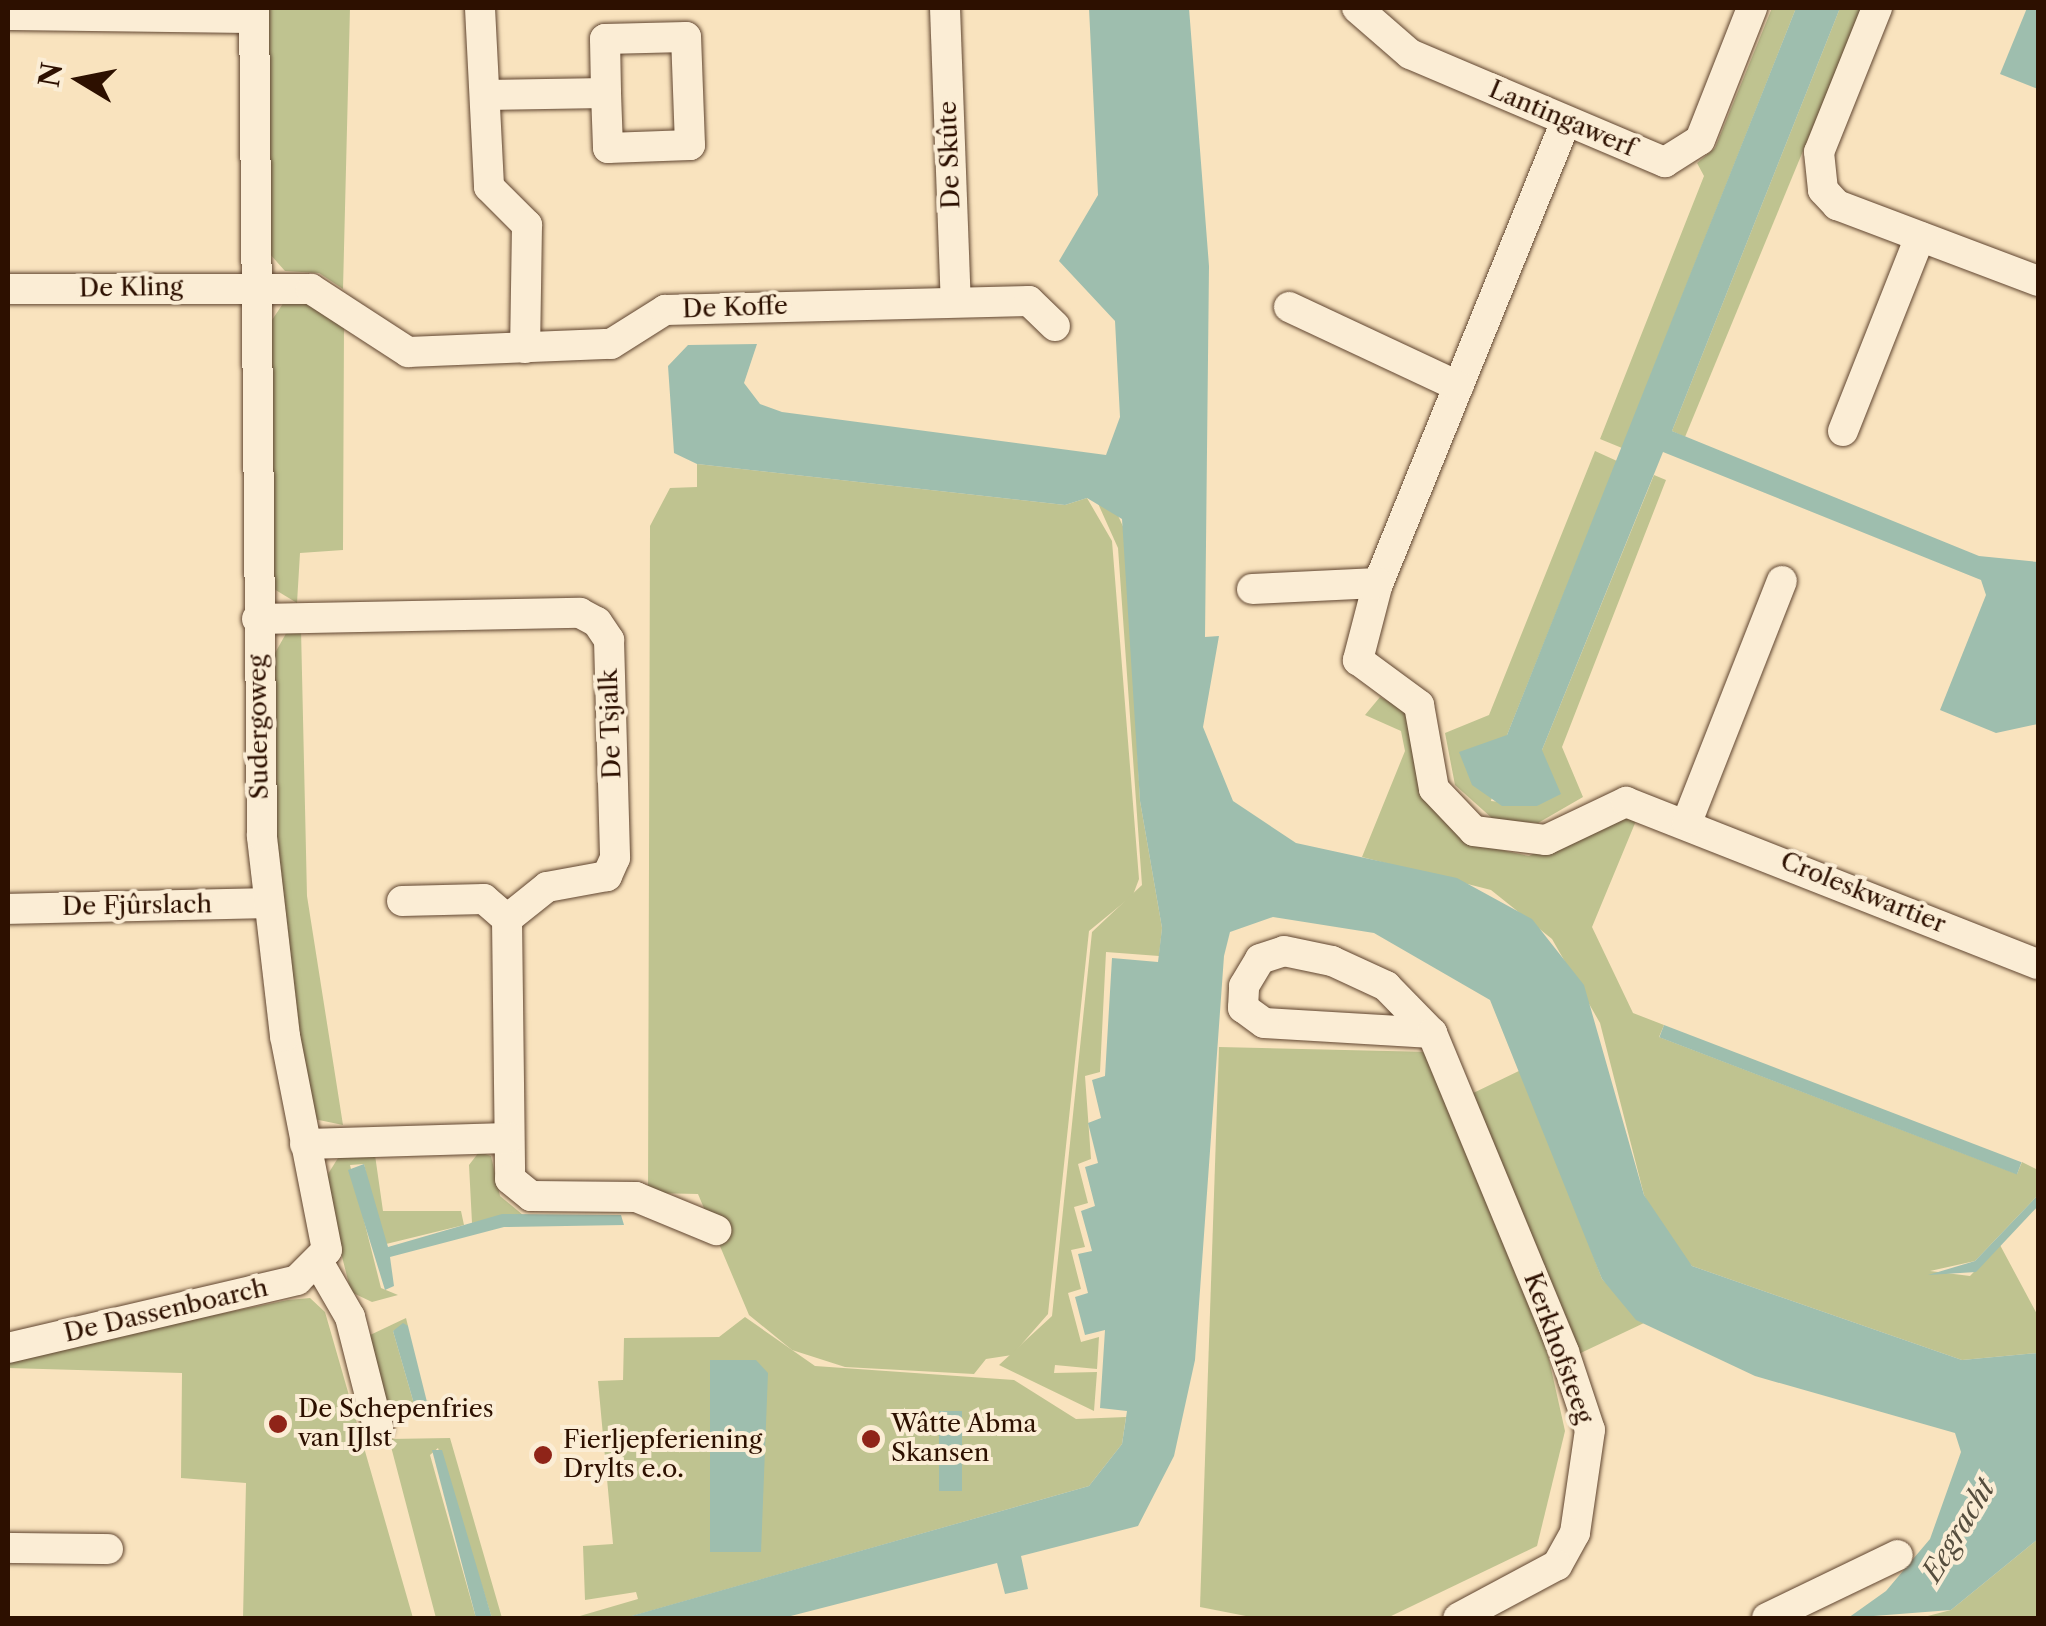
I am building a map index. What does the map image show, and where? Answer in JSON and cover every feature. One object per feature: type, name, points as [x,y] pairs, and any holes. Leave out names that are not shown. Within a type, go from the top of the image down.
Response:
[{"type":"street","points":[[480,8],[488,187],[527,225],[526,348]]},
{"type":"street","name":"De Skûte","points":[[944,8],[956,302]]},
{"type":"street","name":"Lantingawerf","points":[[1357,8],[1410,54],[1665,162],[1688,156],[1752,8]]},
{"type":"street","points":[[1878,8],[1819,152],[1820,173],[1837,204],[2038,281]]},
{"type":"street","points":[[8,14],[254,12]]},
{"type":"street","name":"Sudergoweg","points":[[254,12],[257,619],[267,903],[305,1144],[326,1232],[320,1265]]},
{"type":"street","points":[[686,37],[690,144],[608,148],[606,94],[605,39],[686,37]]},
{"type":"street","points":[[485,95],[606,94]]},
{"type":"street","name":"Croleskwartier","points":[[1566,122],[1378,583],[1358,660],[1418,705],[1434,789],[1458,820],[1528,843],[1626,802],[1687,822],[2038,964]]},
{"type":"street","points":[[1843,431],[1920,237]]},
{"type":"street","name":"De Koffe","points":[[255,285],[331,297],[408,352],[610,344],[665,310],[1029,301],[1055,326]]},
{"type":"street","name":"De Kling","points":[[8,290],[255,285]]},
{"type":"street","points":[[1289,307],[1458,386]]},
{"type":"street","points":[[1687,822],[1782,581]]},
{"type":"street","points":[[1252,588],[1378,583]]},
{"type":"street","name":"De Tsjalk","points":[[257,619],[580,613],[596,622],[609,640],[615,858],[607,876],[546,887],[507,919]]},
{"type":"street","points":[[402,900],[484,899],[507,919],[508,1138],[517,1193],[636,1197],[716,1230]]},
{"type":"street","name":"De Fjûrslach","points":[[8,909],[267,903]]},
{"type":"street","name":"Kerkhofsteeg","points":[[1432,1033],[1264,1023],[1243,1008],[1244,986],[1260,958],[1284,951],[1332,961],[1386,986],[1432,1033],[1590,1430],[1575,1533],[1556,1566],[1458,1618]]},
{"type":"street","points":[[305,1144],[508,1138]]},
{"type":"street","points":[[320,1265],[350,1318],[378,1426]]},
{"type":"street","name":"De Dassenboarch","points":[[8,1348],[297,1280],[320,1265]]},
{"type":"street","points":[[8,1548],[108,1549]]},
{"type":"street","points":[[1767,1618],[1898,1555]]},
{"type":"green space","points":[[267,8],[350,8],[343,289],[319,273],[285,271],[269,253]]},
{"type":"green space","points":[[1772,8],[1796,8],[1622,448],[1600,439],[1704,176],[1697,163],[1715,148]]},
{"type":"green space","points":[[1840,8],[1862,8],[1685,437],[1672,431]]},
{"type":"green space","points":[[307,301],[344,328],[343,550],[300,553],[297,603],[274,589],[270,323],[284,302]]},
{"type":"green space","points":[[1595,451],[1617,461],[1507,735],[1491,801],[1537,806],[1542,750],[1654,475],[1666,480],[1562,747],[1583,797],[1538,823],[1493,819],[1455,785],[1445,733],[1489,715]]},
{"type":"green space","points":[[697,464],[1065,505],[1087,498],[1112,541],[1139,879],[1133,895],[1089,931],[1048,1314],[1012,1355],[986,1359],[974,1374],[845,1367],[792,1350],[749,1315],[698,1194],[648,1193],[650,526],[670,488],[697,487]]},
{"type":"green space","points":[[1096,499],[1115,509],[1126,533],[1140,801],[1162,928],[1159,956],[1106,952],[1100,1072],[1085,1076],[1091,1159],[1078,1164],[1088,1203],[1074,1207],[1085,1247],[1071,1250],[1081,1289],[1068,1293],[1081,1342],[1099,1337],[1097,1369],[1055,1365],[1054,1373],[1097,1372],[1094,1411],[999,1365],[1052,1316],[1092,932],[1142,885],[1118,548]]},
{"type":"green space","points":[[301,629],[307,896],[343,1125],[314,1119],[305,1085],[277,845],[275,653],[288,630]]},
{"type":"green space","points":[[1380,697],[1409,712],[1422,794],[1468,843],[1529,856],[1604,817],[1638,816],[1592,927],[1633,1013],[1664,1025],[1659,1037],[2017,1174],[2022,1162],[2038,1170],[2038,1195],[1975,1261],[1930,1271],[1970,1276],[2000,1245],[2038,1316],[2038,1353],[1962,1360],[1692,1266],[1670,1244],[1644,1195],[1600,1023],[1552,939],[1491,890],[1362,857],[1405,751],[1401,731],[1365,715]]},
{"type":"green space","points":[[1219,1047],[1430,1052],[1544,1337],[1565,1431],[1537,1546],[1387,1618],[1256,1618],[1200,1607]]},
{"type":"green space","points":[[1523,1069],[1602,1279],[1644,1323],[1568,1359],[1465,1097]]},
{"type":"green space","points":[[479,1152],[491,1156],[500,1196],[523,1215],[472,1223],[469,1165]]},
{"type":"green space","points":[[375,1155],[383,1211],[461,1211],[464,1225],[382,1245],[364,1164],[350,1165],[381,1288],[398,1295],[372,1302],[351,1292],[323,1182],[338,1158]]},
{"type":"green space","points":[[310,1298],[325,1312],[413,1618],[243,1618],[246,1483],[181,1478],[182,1373],[8,1368],[8,1360],[64,1346]]},
{"type":"green space","name":"Wâtte Abma Skansen","points":[[745,1317],[815,1366],[1014,1380],[1076,1419],[1126,1417],[1122,1444],[1089,1486],[625,1618],[573,1618],[638,1599],[636,1592],[585,1600],[583,1546],[613,1544],[598,1381],[623,1380],[624,1338],[719,1337]]},
{"type":"green space","points":[[406,1318],[408,1326],[393,1331],[414,1404],[430,1400],[432,1415],[389,1413],[368,1336]]},
{"type":"green space","points":[[450,1438],[502,1618],[492,1618],[438,1448],[430,1455],[476,1618],[436,1618],[389,1439]]},
{"type":"green space","points":[[2038,1539],[2038,1618],[1920,1618],[1951,1610]]},
{"type":"water","name":"Eegracht","points":[[1089,8],[1189,8],[1209,266],[1205,637],[1219,636],[1203,727],[1233,801],[1296,843],[1457,878],[1532,919],[1584,985],[1644,1195],[1692,1266],[1962,1360],[2038,1353],[2038,1539],[1951,1610],[1848,1618],[1886,1591],[1930,1539],[1961,1452],[1955,1433],[1755,1376],[1636,1320],[1602,1279],[1490,1000],[1374,933],[1273,917],[1230,932],[1224,956],[1195,1360],[1174,1456],[1138,1526],[1021,1556],[1028,1589],[1005,1594],[997,1563],[783,1618],[624,1618],[1089,1486],[1122,1444],[1127,1411],[1100,1408],[1105,1330],[1085,1335],[1075,1297],[1088,1293],[1078,1254],[1092,1251],[1081,1211],[1095,1206],[1085,1167],[1098,1163],[1088,1123],[1101,1118],[1092,1080],[1105,1076],[1112,958],[1158,962],[1162,928],[1140,801],[1122,519],[1087,498],[1065,505],[697,464],[674,453],[668,366],[688,345],[757,344],[744,383],[760,404],[782,412],[1106,455],[1120,417],[1115,321],[1059,261],[1098,195]]},
{"type":"water","points":[[1796,8],[1840,8],[1672,431],[1979,556],[2038,562],[2038,724],[1996,733],[1940,710],[1986,595],[1981,580],[1663,452],[1542,750],[1561,794],[1537,806],[1502,806],[1472,785],[1459,752],[1507,735]]},
{"type":"water","points":[[2027,8],[2038,8],[2038,89],[2000,74]]},
{"type":"water","points":[[1664,1025],[2022,1162],[2017,1174],[1659,1037]]},
{"type":"water","points":[[364,1164],[388,1247],[502,1214],[621,1215],[624,1225],[504,1227],[390,1257],[394,1286],[385,1290],[348,1170]]},
{"type":"water","points":[[2038,1195],[2038,1206],[1976,1272],[1928,1275],[1975,1261]]},
{"type":"water","points":[[403,1323],[408,1326],[428,1406],[414,1404],[393,1331]]},
{"type":"water","points":[[710,1360],[756,1360],[768,1373],[761,1552],[710,1552]]},
{"type":"water","points":[[939,1411],[962,1411],[962,1491],[939,1491]]},
{"type":"water","points":[[432,1450],[442,1450],[492,1618],[476,1618]]},
{"type":"place","name":"De Schepenfries van IJlst","points":[[278,1424]]},
{"type":"place","name":"Wâtte Abma Skansen","points":[[871,1439]]},
{"type":"place","name":"Fierljepferiening Drylts e.o.","points":[[543,1455]]}]
